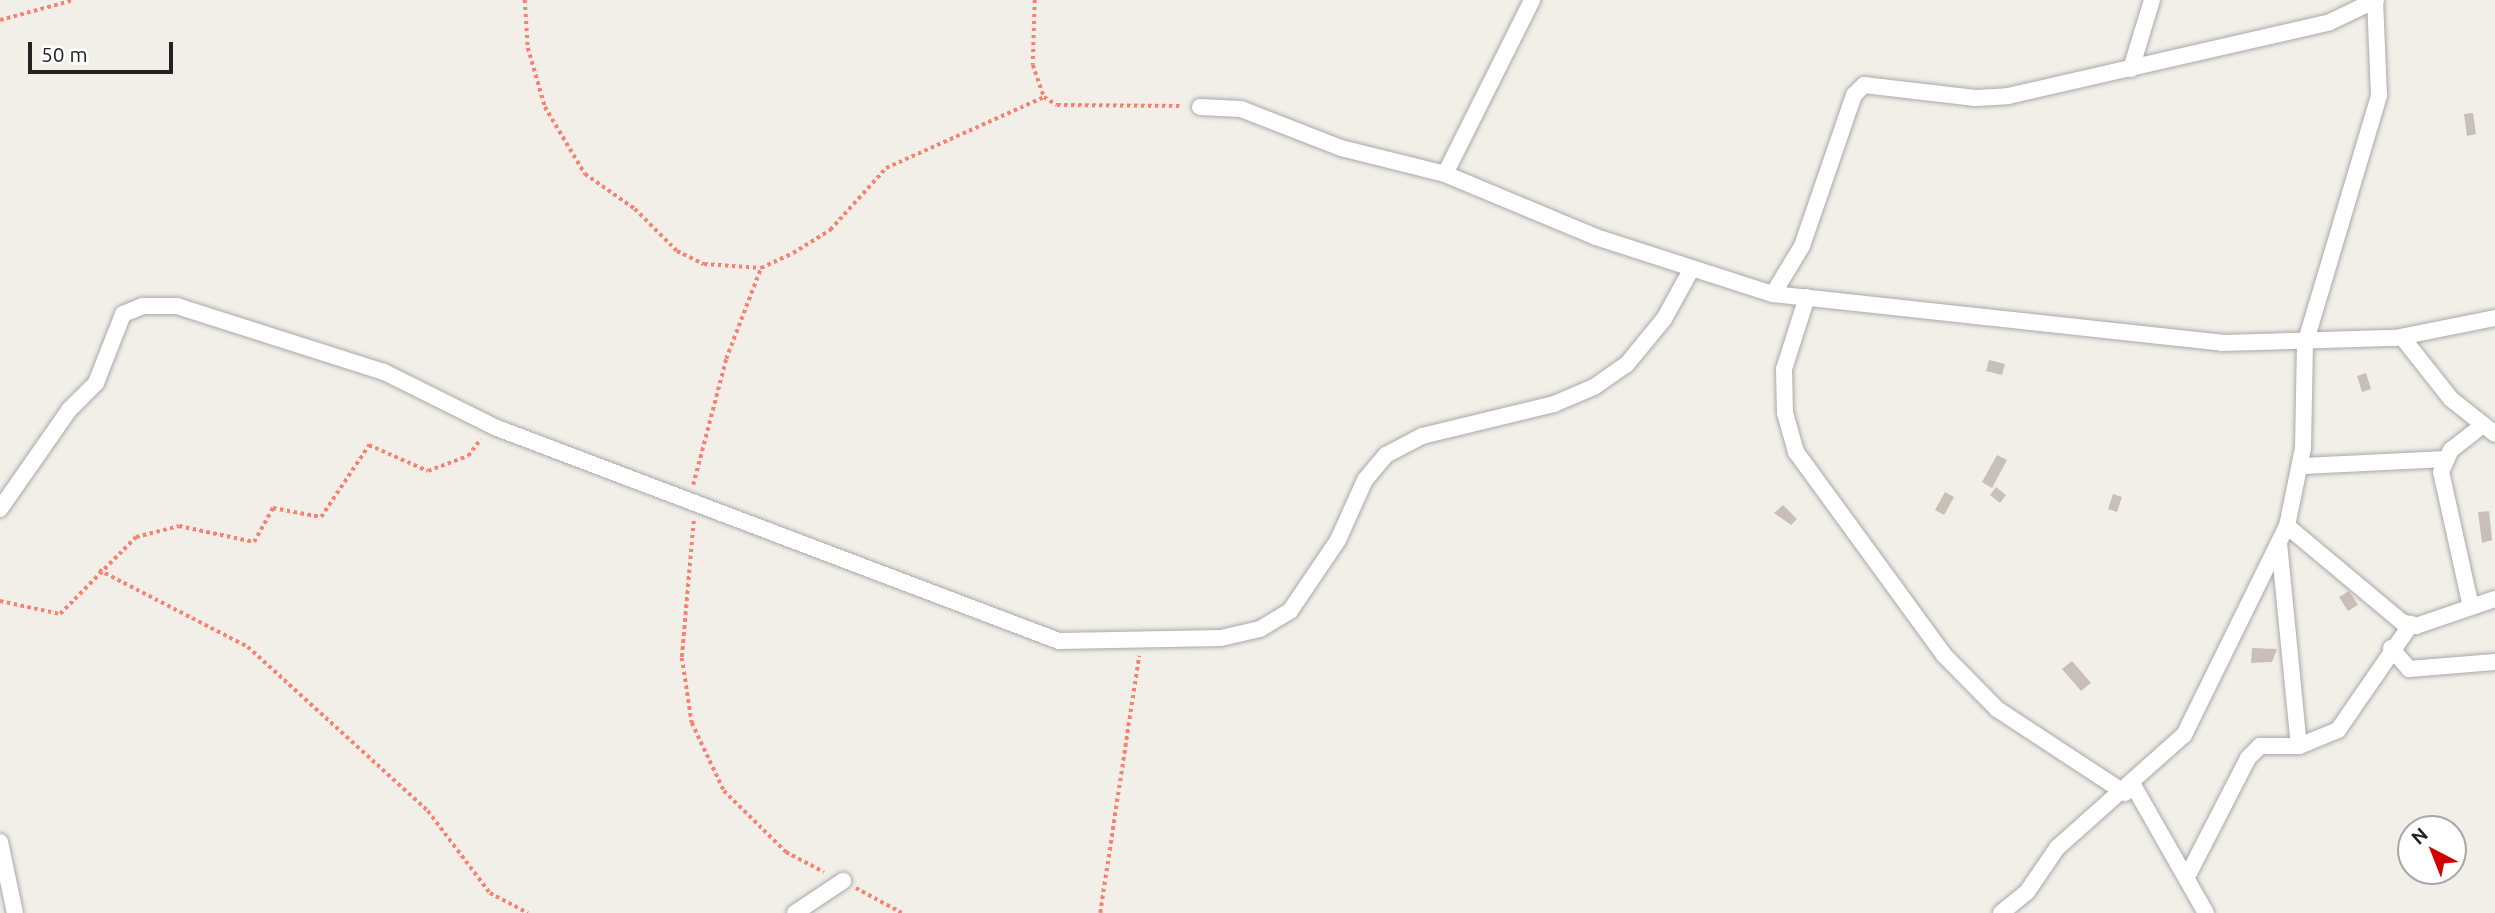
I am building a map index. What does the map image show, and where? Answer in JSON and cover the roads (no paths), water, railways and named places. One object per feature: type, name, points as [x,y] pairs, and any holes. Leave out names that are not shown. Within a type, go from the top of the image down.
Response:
[{"type":"street","points":[[1445,174],[1532,0]]},
{"type":"street","points":[[2130,69],[2152,0]]},
{"type":"street","points":[[1773,295],[1802,246],[1854,95],[1864,85],[1975,98],[2130,69],[2330,22],[2375,0],[2379,95],[2305,344],[2301,466],[2287,526],[2280,543],[2246,599],[2197,714],[2129,789],[2057,848],[2027,892],[2001,913]]},
{"type":"street","points":[[1200,107],[1241,109],[1341,148],[1445,174],[1691,270],[1773,295],[2132,338],[2305,344],[2402,337],[2495,318]]},
{"type":"street","points":[[0,509],[69,410],[96,383],[117,323],[143,306],[177,306],[384,372],[497,428],[1059,641],[1222,638],[1260,629],[1290,611],[1338,540],[1365,480],[1386,455],[1422,436],[1554,404],[1594,387],[1627,364],[1657,328],[1691,270]]},
{"type":"street","points":[[1807,298],[1784,369],[1785,413],[1796,452],[1944,655],[1997,709],[2129,789],[2189,873],[2206,913]]},
{"type":"street","points":[[2301,466],[2443,460],[2489,430],[2451,399],[2402,337]]},
{"type":"street","points":[[2443,460],[2445,507],[2471,607]]},
{"type":"street","points":[[2287,526],[2411,624]]},
{"type":"street","points":[[2280,543],[2299,746]]},
{"type":"street","points":[[2189,873],[2248,758],[2260,746],[2299,746],[2350,719],[2391,648],[2411,624],[2495,599]]},
{"type":"street","points":[[2391,648],[2409,669],[2495,662]]},
{"type":"street","points":[[0,842],[15,913]]},
{"type":"street","points":[[794,913],[843,881]]}]
